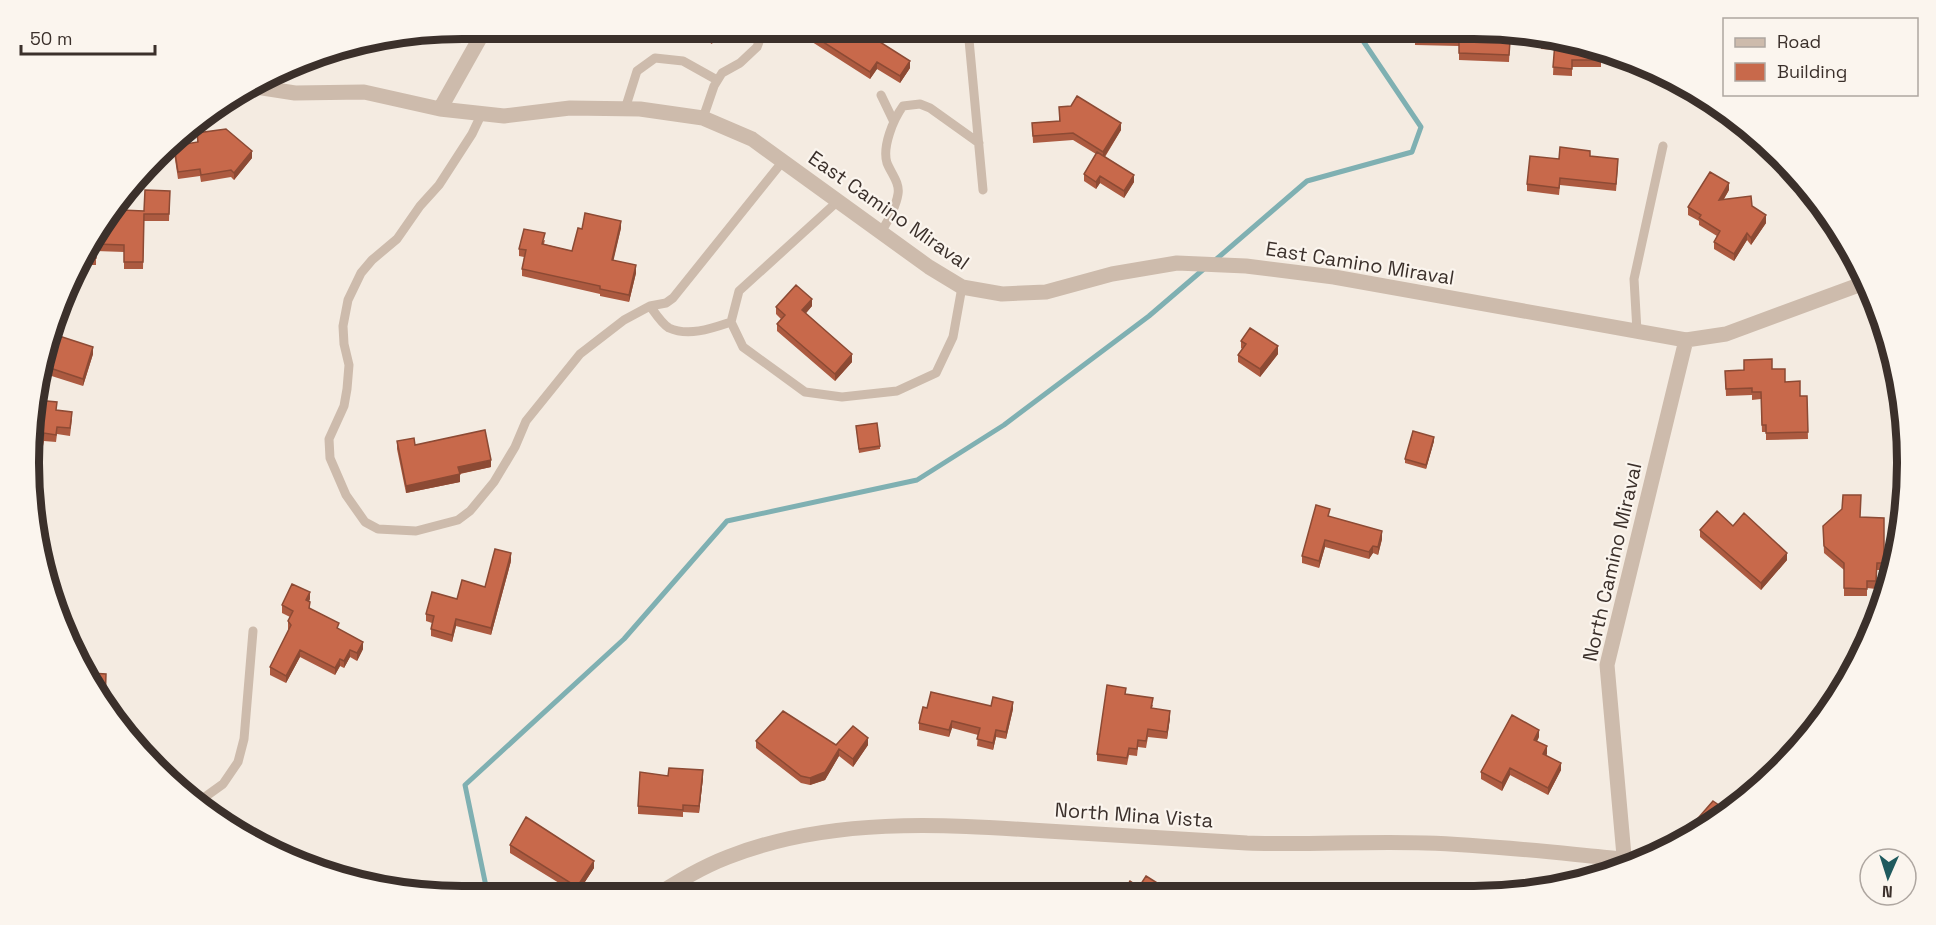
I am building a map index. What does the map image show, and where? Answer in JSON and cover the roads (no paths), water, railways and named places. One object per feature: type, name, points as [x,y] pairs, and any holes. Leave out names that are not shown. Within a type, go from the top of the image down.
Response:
[{"type":"street","points":[[440,109],[479,39]]},
{"type":"street","name":"East Camino Miraval","points":[[265,88],[295,93],[364,92],[440,109],[504,116],[570,108],[625,109],[703,118],[752,139],[932,269],[962,287],[1002,294],[1046,292],[1112,274],[1177,263],[1246,266],[1334,277],[1686,340],[1726,334],[1858,285]]},
{"type":"street","name":"North Camino Miraval","points":[[1624,859],[1606,665],[1686,340]]},
{"type":"street","name":"North Mina Vista","points":[[672,886],[726,858],[759,846],[828,832],[892,825],[974,826],[1258,844],[1469,845],[1615,862]]},
{"type":"lane","points":[[703,118],[714,86],[722,73],[740,63],[757,47],[760,39]]},
{"type":"lane","points":[[969,39],[983,190]]},
{"type":"lane","points":[[625,109],[637,71],[655,58],[683,61],[717,80]]},
{"type":"lane","points":[[881,95],[893,120]]},
{"type":"lane","points":[[881,232],[898,195],[898,186],[886,160],[893,120],[903,106],[920,104],[930,108],[980,143]]},
{"type":"lane","points":[[482,113],[472,134],[439,186],[420,206],[397,239],[372,260],[361,273],[348,300],[343,326],[349,365],[344,406],[329,439],[330,458],[346,495],[365,522],[378,529],[406,531],[441,526],[458,520],[470,511],[494,482],[515,447],[526,421],[580,354],[616,325],[650,306],[666,303],[673,298],[783,161]]},
{"type":"lane","points":[[1637,331],[1634,279],[1663,146]]},
{"type":"lane","points":[[838,201],[740,291],[731,322],[742,347],[805,392],[842,397],[897,391],[936,373],[953,337],[962,287]]},
{"type":"lane","points":[[650,306],[668,327],[679,330],[690,332],[731,322]]},
{"type":"lane","points":[[204,797],[223,784],[238,762],[244,739],[253,631]]},
{"type":"waterway","points":[[1213,262],[1307,181],[1412,152],[1421,127],[1362,39]]},
{"type":"waterway","points":[[486,886],[465,785],[624,639],[727,521],[917,480],[1004,425],[1149,316],[1205,268]]}]
